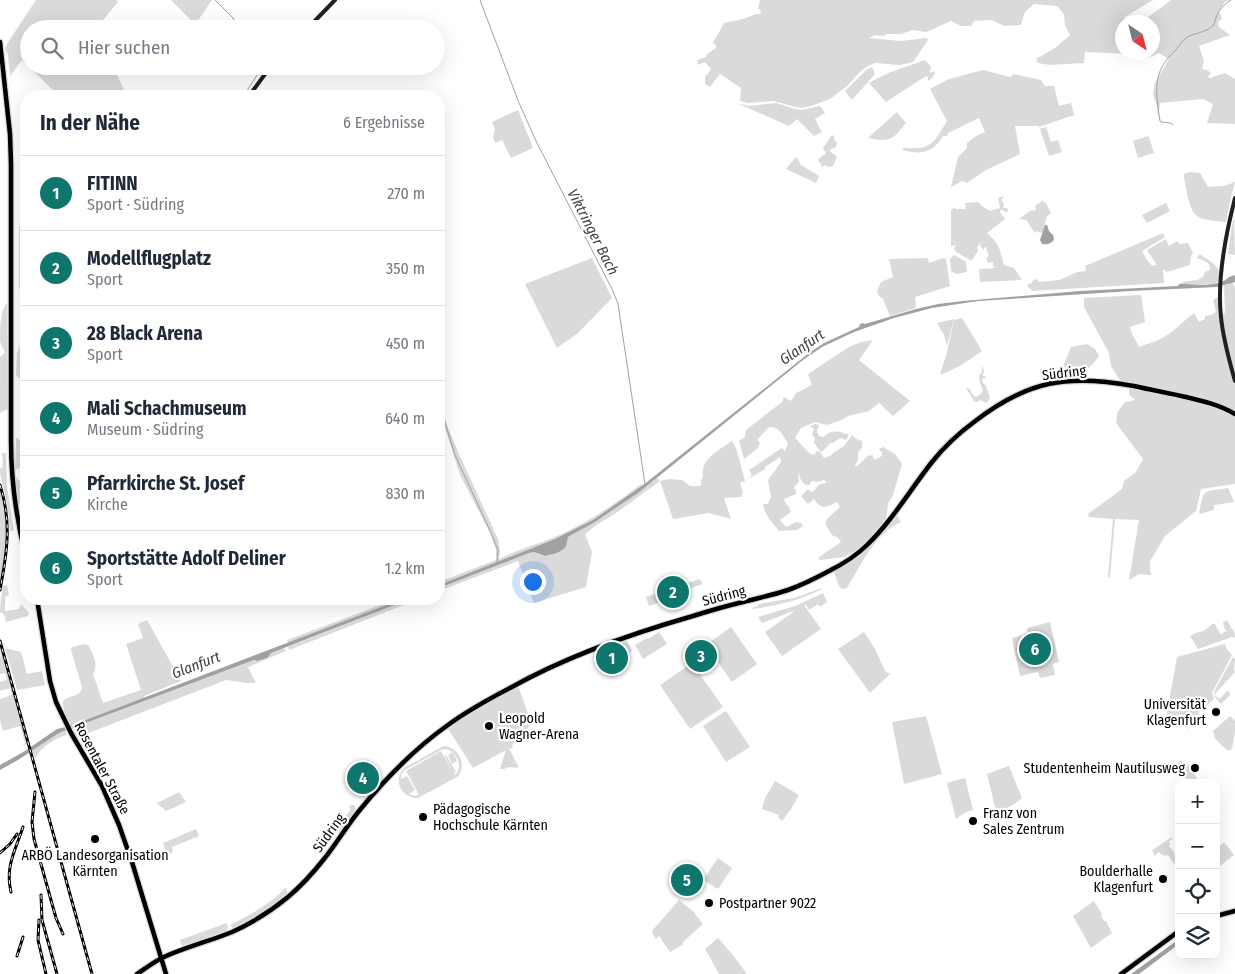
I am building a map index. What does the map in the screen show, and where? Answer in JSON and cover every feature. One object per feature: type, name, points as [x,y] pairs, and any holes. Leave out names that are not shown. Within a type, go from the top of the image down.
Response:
[{"type":"main road","points":[[316,20],[334,0]]},
{"type":"main road","points":[[0,42],[11,154],[12,480],[16,516],[20,532]]},
{"type":"main road","points":[[253,90],[264,75]]},
{"type":"main road","points":[[1235,198],[1228,232],[1221,287],[1221,317],[1235,381]]},
{"type":"main road","name":"Südring","points":[[137,974],[162,958],[231,932],[258,918],[286,898],[323,860],[358,812],[400,764],[446,726],[472,709],[512,686],[584,652],[661,625],[787,590],[809,581],[858,553],[876,536],[949,443],[989,410],[1014,396],[1051,383],[1090,380],[1166,392],[1206,402],[1234,412]]},
{"type":"main road","name":"Rosentaler Straße","points":[[38,605],[50,681],[56,702],[102,786],[120,825],[166,974]]},
{"type":"main road","points":[[1220,915],[1235,911]]},
{"type":"main road","points":[[1121,974],[1175,934]]},
{"type":"shaded area","points":[[36,0],[116,0],[118,2],[103,20],[23,20]]},
{"type":"shaded area","points":[[171,0],[212,0],[199,19],[191,20]]},
{"type":"shaded area","points":[[760,0],[1153,0],[1128,15],[1115,15],[1115,53],[1085,52],[1084,63],[1050,65],[1038,63],[1036,59],[1055,48],[1070,35],[1065,25],[1064,14],[1057,6],[1034,4],[1025,12],[1021,25],[1004,26],[992,20],[974,21],[971,26],[961,26],[951,21],[926,32],[913,30],[901,34],[875,35],[869,38],[901,41],[927,38],[928,40],[913,62],[900,65],[875,63],[862,70],[847,86],[830,99],[802,108],[773,101],[748,103],[740,101],[741,88],[720,74],[710,87],[705,84],[705,76],[711,69],[705,62],[698,65],[697,60],[706,57],[707,54],[716,48],[716,45],[713,43],[724,23],[760,14],[761,10],[758,9]]},
{"type":"shaded area","points":[[1171,0],[1229,0],[1225,2],[1219,11],[1222,19],[1218,22],[1219,27],[1230,35],[1199,46],[1204,61],[1202,69],[1211,73],[1208,77],[1225,73],[1235,79],[1235,124],[1207,123],[1213,104],[1203,99],[1160,103],[1158,118],[1153,94],[1155,83],[1169,59],[1160,54],[1160,15],[1151,15]]},
{"type":"shaded area","points":[[20,24],[20,63],[10,76],[8,54],[5,49]]},
{"type":"shaded area","points":[[925,60],[931,67],[930,72],[934,71],[935,73],[932,78],[928,81],[926,76],[886,102],[869,83],[890,73]]},
{"type":"shaded area","points":[[872,67],[875,74],[852,100],[845,91],[866,70]]},
{"type":"shaded area","points":[[983,70],[1010,77],[1014,74],[1041,80],[1045,86],[1054,86],[1059,106],[1071,103],[1074,115],[1039,127],[1015,126],[1020,154],[986,170],[967,183],[962,181],[951,187],[958,157],[967,148],[967,143],[985,132],[979,118],[948,133],[947,136],[943,136],[935,146],[926,151],[909,152],[903,150],[903,148],[920,148],[931,144],[947,121],[930,89],[949,79]]},
{"type":"shaded area","points":[[37,75],[117,75],[124,90],[53,90]]},
{"type":"shaded area","points":[[737,103],[749,106],[776,103],[802,110],[819,106],[825,113],[815,119],[822,132],[814,136],[797,119],[789,126]]},
{"type":"shaded area","points":[[518,110],[533,148],[511,158],[502,140],[495,143],[493,138],[495,129],[492,122]]},
{"type":"shaded area","points":[[897,112],[906,123],[893,137],[886,140],[868,138]]},
{"type":"shaded area","points":[[1046,127],[1051,142],[1058,140],[1062,152],[1049,156],[1040,129]]},
{"type":"shaded area","points":[[832,135],[837,142],[836,147],[830,151],[837,157],[833,166],[828,167],[826,165],[822,167],[818,160],[826,154],[823,147]]},
{"type":"shaded area","points":[[1148,136],[1154,153],[1138,158],[1133,141]]},
{"type":"shaded area","points":[[796,157],[801,165],[819,176],[816,183],[786,169]]},
{"type":"shaded area","points":[[1189,172],[1200,173],[1208,187],[1226,185],[1235,181],[1226,222],[1204,219],[1194,213],[1188,198],[1184,177],[1184,174]]},
{"type":"shaded area","points":[[1005,196],[1001,200],[1004,204],[1003,208],[1008,210],[1005,212],[1000,210],[1000,212],[1005,219],[987,233],[997,244],[1004,265],[1014,268],[1022,280],[980,282],[979,269],[996,268],[993,266],[993,262],[988,263],[986,259],[989,255],[986,247],[983,250],[980,245],[982,241],[977,247],[978,251],[972,260],[956,252],[954,249],[956,245],[951,246],[951,210],[955,207],[956,209],[966,209],[965,203],[978,202],[990,211],[1000,208],[998,198]]},
{"type":"shaded area","points":[[1042,201],[1046,203],[1051,213],[1047,216],[1043,232],[1037,231],[1035,233],[1026,220],[1019,219],[1030,211],[1036,210],[1035,206]]},
{"type":"shaded area","points":[[1166,203],[1170,211],[1147,223],[1142,215]]},
{"type":"shaded area","points":[[1234,215],[1235,255],[1228,254]]},
{"type":"shaded area","points":[[1045,225],[1047,225],[1054,239],[1051,243],[1042,244],[1040,240]]},
{"type":"shaded area","points":[[20,226],[19,289],[19,227]]},
{"type":"shaded area","points":[[1163,233],[1165,237],[1142,251],[1152,266],[1157,265],[1147,250],[1166,239],[1169,246],[1177,241],[1180,244],[1188,243],[1193,253],[1190,265],[1167,272],[1163,269],[1164,283],[1032,291],[1027,285],[1037,279],[1039,282],[1059,280],[1078,272],[1086,271],[1085,266]]},
{"type":"shaded area","points":[[1199,254],[1211,262],[1220,272],[1218,282],[1213,284],[1179,284],[1201,278],[1205,272],[1210,270],[1208,263],[1197,258]]},
{"type":"shaded area","points":[[954,255],[966,262],[967,272],[956,274],[951,271],[950,259]]},
{"type":"shaded area","points":[[592,258],[612,298],[578,333],[557,348],[525,284]]},
{"type":"shaded area","points":[[928,258],[929,263],[943,258],[946,259],[950,286],[915,297],[916,308],[890,316],[883,299],[877,291],[881,282],[893,277],[889,259]]},
{"type":"shaded area","name":"Glanfurt","points":[[1235,275],[1235,282],[1217,287],[978,301],[932,308],[894,318],[854,332],[822,347],[803,360],[638,493],[595,522],[568,537],[566,546],[562,550],[545,556],[534,552],[529,553],[445,586],[445,583],[555,539],[593,520],[647,482],[809,353],[824,343],[859,327],[860,324],[938,304],[1080,291],[1178,286],[1179,284],[1212,284],[1219,283]]},
{"type":"shaded area","points":[[1233,283],[1235,288],[1235,484],[1201,489],[1196,511],[1165,536],[1150,561],[1150,572],[1152,575],[1139,574],[1129,580],[1139,520],[1115,519],[1110,577],[1108,577],[1113,519],[1089,517],[1088,514],[1122,489],[1124,481],[1136,472],[1143,459],[1116,423],[1117,413],[1125,402],[1135,399],[1129,395],[1129,388],[1119,379],[1111,366],[1109,353],[1084,307],[1084,298],[1141,295],[1145,322],[1130,327],[1139,347],[1166,336],[1194,313],[1199,322],[1205,319],[1205,316],[1216,312],[1213,300],[1218,297],[1219,315],[1225,313],[1224,284],[1228,285]]},
{"type":"shaded area","points":[[7,303],[8,409],[0,413],[0,357],[5,352],[0,341],[0,326]]},
{"type":"shaded area","points":[[962,318],[982,351],[960,366],[940,375],[954,320]]},
{"type":"shaded area","points":[[954,319],[947,346],[944,335],[937,323]]},
{"type":"shaded area","points":[[873,340],[859,360],[910,401],[893,416],[879,403],[869,411],[848,416],[827,425],[815,422],[801,428],[795,438],[810,454],[814,455],[817,451],[824,458],[832,455],[844,446],[852,435],[862,441],[862,448],[858,452],[858,461],[855,464],[856,467],[868,456],[873,455],[874,460],[882,456],[879,449],[883,447],[895,454],[902,464],[893,495],[888,504],[886,519],[871,537],[857,550],[844,557],[820,560],[818,558],[841,542],[832,535],[825,524],[827,519],[840,507],[837,502],[822,507],[814,499],[808,504],[801,496],[807,490],[812,492],[820,484],[827,483],[824,480],[812,481],[809,485],[806,485],[798,473],[799,482],[794,487],[796,494],[784,499],[791,512],[780,520],[786,527],[796,522],[801,523],[803,526],[797,530],[779,531],[767,515],[763,504],[768,504],[771,497],[768,480],[781,462],[780,457],[750,478],[752,475],[749,470],[782,448],[785,451],[788,443],[778,430],[769,427],[757,440],[760,443],[758,448],[744,459],[739,441],[745,437],[746,430],[782,402],[784,397],[791,401],[796,393],[812,385],[808,374],[849,347]]},
{"type":"shaded area","points":[[1087,344],[1095,349],[1099,356],[1093,364],[1082,372],[1066,374],[1064,364],[1071,347]]},
{"type":"shaded area","points":[[20,345],[20,379],[16,375],[17,353]]},
{"type":"shaded area","points":[[982,367],[984,372],[982,376],[986,376],[982,379],[983,383],[990,398],[986,403],[981,400],[974,401],[966,388],[970,389],[976,397],[981,394],[983,390],[979,375],[982,372]]},
{"type":"shaded area","points":[[445,418],[459,454],[498,539],[499,559],[568,531],[642,485],[593,520],[569,533],[445,583],[445,580],[496,560],[496,550],[490,533],[460,475],[445,428]]},
{"type":"shaded area","points":[[819,425],[817,431],[819,436],[824,437],[831,432],[849,435],[846,440],[840,438],[830,443],[821,452],[814,443],[815,438],[812,435],[814,429],[810,426]]},
{"type":"shaded area","points":[[16,437],[20,441],[20,468],[15,470]]},
{"type":"shaded area","points":[[732,441],[736,448],[745,481],[740,483],[743,493],[741,497],[724,498],[731,519],[709,513],[673,519],[660,481],[669,479],[682,480],[690,486],[701,486],[704,465],[707,460]]},
{"type":"shaded area","points":[[2,453],[6,453],[7,487],[13,531],[10,531],[7,503],[0,475],[0,469],[3,467]]},
{"type":"shaded area","points":[[16,477],[20,482],[20,504],[17,505],[14,481]]},
{"type":"shaded area","points":[[657,478],[660,481],[585,534],[592,552],[586,587],[534,603],[518,561],[445,589],[445,586],[529,553],[534,552],[548,556],[562,550],[568,537],[614,509]]},
{"type":"shaded area","points":[[1228,488],[1234,502],[1214,505],[1214,510],[1199,514],[1202,500],[1206,493]]},
{"type":"shaded area","points":[[0,490],[5,514],[6,536],[0,583]]},
{"type":"shaded area","points":[[896,513],[901,522],[883,534],[863,560],[847,588],[842,589],[834,572],[863,552]]},
{"type":"shaded area","points":[[699,579],[703,584],[685,590],[686,593],[649,606],[646,597]]},
{"type":"shaded area","points":[[7,585],[9,595],[5,597],[5,611],[19,609],[22,605],[29,613],[28,616],[6,622],[4,615],[0,612],[3,586]]},
{"type":"shaded area","points":[[822,588],[814,593],[788,602],[761,608],[751,608],[758,606],[758,604],[794,598]]},
{"type":"shaded area","points":[[823,593],[827,602],[820,607],[818,604],[809,610],[804,605],[821,629],[782,656],[765,632],[796,610],[762,623],[758,617],[795,606]]},
{"type":"shaded area","points":[[380,605],[386,605],[288,643],[287,640]]},
{"type":"shaded area","name":"Glanfurt","points":[[386,605],[395,605],[271,653],[267,658],[254,660],[59,733],[0,770],[0,765],[25,751],[57,729],[70,726]]},
{"type":"shaded area","points":[[395,605],[404,605],[289,650],[288,647]]},
{"type":"shaded area","points":[[147,620],[181,681],[144,696],[144,698],[71,726],[63,703],[66,699],[79,693],[82,687],[71,650],[72,647],[85,644],[89,646],[94,656],[95,671],[93,674],[103,703],[141,690],[126,644],[143,638],[138,624]]},
{"type":"shaded area","points":[[1227,620],[1231,627],[1229,629],[1232,628],[1235,637],[1233,638],[1231,635],[1232,637],[1198,649],[1190,636],[1204,631],[1214,623],[1221,635],[1225,631],[1228,632],[1225,630],[1223,622]]},
{"type":"shaded area","points":[[1050,622],[1059,662],[1053,664],[1055,675],[1040,678],[1038,672],[1020,676],[1012,638],[1028,634],[1027,628]]},
{"type":"shaded area","points":[[731,627],[757,664],[732,682],[706,645]]},
{"type":"shaded area","points":[[659,632],[667,644],[643,659],[635,645]]},
{"type":"shaded area","points":[[864,632],[875,649],[885,671],[890,674],[870,693],[838,649]]},
{"type":"shaded area","points":[[627,641],[632,650],[622,658],[615,646]]},
{"type":"shaded area","points":[[1225,644],[1232,655],[1212,693],[1214,699],[1198,713],[1201,718],[1186,731],[1196,720],[1190,715],[1182,723],[1176,718],[1172,720],[1166,718],[1177,657]]},
{"type":"shaded area","points":[[0,647],[27,744],[22,746],[25,743],[20,726],[3,731],[0,720],[0,699],[12,695],[10,688],[0,691],[0,682],[7,680],[5,673],[0,674]]},
{"type":"shaded area","points":[[5,648],[21,652],[27,674],[42,671],[45,685],[17,690]]},
{"type":"shaded area","points":[[284,648],[286,651],[248,667],[256,683],[226,680],[78,737],[73,728],[254,660],[257,661]]},
{"type":"shaded area","points":[[1233,657],[1235,659],[1235,672],[1214,695]]},
{"type":"shaded area","points":[[692,663],[723,707],[690,729],[660,685]]},
{"type":"shaded area","name":"Leopold Wagner-Arena","points":[[518,685],[530,720],[527,732],[512,744],[513,747],[508,750],[510,750],[519,768],[509,767],[500,769],[506,750],[473,768],[447,727]]},
{"type":"shaded area","points":[[1228,690],[1230,694],[1221,704],[1214,695],[1220,699]]},
{"type":"shaded area","points":[[726,711],[750,747],[726,762],[703,726]]},
{"type":"shaded area","points":[[926,716],[942,774],[904,784],[892,722]]},
{"type":"shaded area","points":[[1230,716],[1235,721],[1235,732],[1232,749],[1228,751],[1215,739],[1213,731]]},
{"type":"shaded area","points":[[65,731],[67,735],[49,744],[35,758],[32,751]]},
{"type":"shaded area","points":[[450,747],[458,754],[462,768],[457,777],[418,798],[403,792],[400,788],[399,778],[404,768],[440,748]],"holes":[[[446,749],[453,752],[448,755],[452,764],[457,761],[453,753],[457,758],[459,767],[455,775],[454,773],[456,772],[446,755],[452,770],[441,751],[406,771],[419,795],[409,794],[415,790],[407,776],[401,779],[403,771],[441,750]]]},
{"type":"shaded area","points":[[1181,760],[1185,766],[1188,764],[1198,779],[1186,779],[1177,764]]},
{"type":"shaded area","points":[[1009,766],[1022,798],[997,815],[987,774]]},
{"type":"shaded area","points":[[965,778],[973,810],[966,812],[956,819],[947,783]]},
{"type":"shaded area","points":[[775,781],[799,795],[782,821],[778,817],[779,815],[762,809],[765,798]]},
{"type":"shaded area","points":[[179,792],[186,802],[166,811],[157,803]]},
{"type":"shaded area","points":[[350,805],[354,805],[356,809],[339,832],[335,832],[332,825],[340,824],[351,809],[349,808]]},
{"type":"shaded area","points":[[196,829],[199,836],[172,847],[173,852],[167,855],[163,843]]},
{"type":"shaded area","points":[[1172,837],[1173,839],[1169,841],[1169,846],[1174,852],[1175,863],[1168,855],[1165,856],[1158,852],[1155,856],[1152,850]]},
{"type":"shaded area","points":[[1224,842],[1234,855],[1220,866],[1220,846]]},
{"type":"shaded area","points":[[718,858],[732,868],[718,889],[703,880]]},
{"type":"shaded area","points":[[286,887],[287,893],[268,908],[233,928],[230,925],[267,904]]},
{"type":"shaded area","points":[[679,900],[695,913],[703,924],[682,945],[670,952],[659,936],[656,939],[652,931]]},
{"type":"shaded area","points":[[1094,901],[1112,933],[1091,948],[1073,916]]},
{"type":"shaded area","points":[[227,923],[228,928],[226,931],[182,946],[180,940]]},
{"type":"shaded area","points":[[718,938],[747,974],[719,974],[705,949]]},
{"type":"shaded area","points":[[1175,942],[1175,947],[1139,974],[1131,974]]},
{"type":"waterway","points":[[215,0],[234,20]]},
{"type":"waterway","name":"Viktringer Bach","points":[[480,0],[519,103],[537,143],[618,304],[645,484]]},
{"type":"waterway","points":[[1173,125],[1160,121],[1157,83],[1162,66],[1186,38],[1207,30],[1214,25],[1216,17],[1224,5],[1231,0]]},
{"type":"waterway","points":[[248,90],[257,75]]},
{"type":"waterway","points":[[445,422],[455,455],[498,550],[497,563]]},
{"type":"railway","points":[[0,485],[4,499],[7,525],[5,563],[0,590]]},
{"type":"railway","points":[[0,641],[92,974]]},
{"type":"railway","points":[[35,792],[32,822],[34,839],[56,918],[63,934]]},
{"type":"railway","points":[[11,892],[9,883],[10,867],[23,827]]},
{"type":"railway","points":[[0,853],[17,834]]},
{"type":"railway","points":[[41,895],[42,920],[57,974]]},
{"type":"railway","points":[[39,920],[38,940],[46,974]]},
{"type":"railway","points":[[17,956],[23,937]]},
{"type":"place","name":"Modellflugplatz","points":[[673,592]]},
{"type":"place","name":"Sportstätte Adolf Deliner","points":[[1035,649]]},
{"type":"place","name":"28 Black Arena","points":[[701,656]]},
{"type":"place","name":"FITINN","points":[[612,658]]},
{"type":"place","name":"Universität Klagenfurt","points":[[1216,712]]},
{"type":"place","name":"Leopold Wagner-Arena","points":[[489,726]]},
{"type":"place","name":"Studentenheim Nautilusweg","points":[[1195,768]]},
{"type":"place","name":"Mali Schachmuseum","points":[[363,778]]},
{"type":"place","name":"Pädagogische Hochschule Kärnten","points":[[423,817]]},
{"type":"place","name":"Franz von Sales Zentrum","points":[[973,821]]},
{"type":"place","name":"ARBÖ Landesorganisation Kärnten","points":[[95,839]]},
{"type":"place","name":"Boulderhalle Klagenfurt","points":[[1163,879]]},
{"type":"place","name":"Pfarrkirche St. Josef","points":[[687,880]]},
{"type":"place","name":"Postpartner 9022","points":[[709,903]]}]
